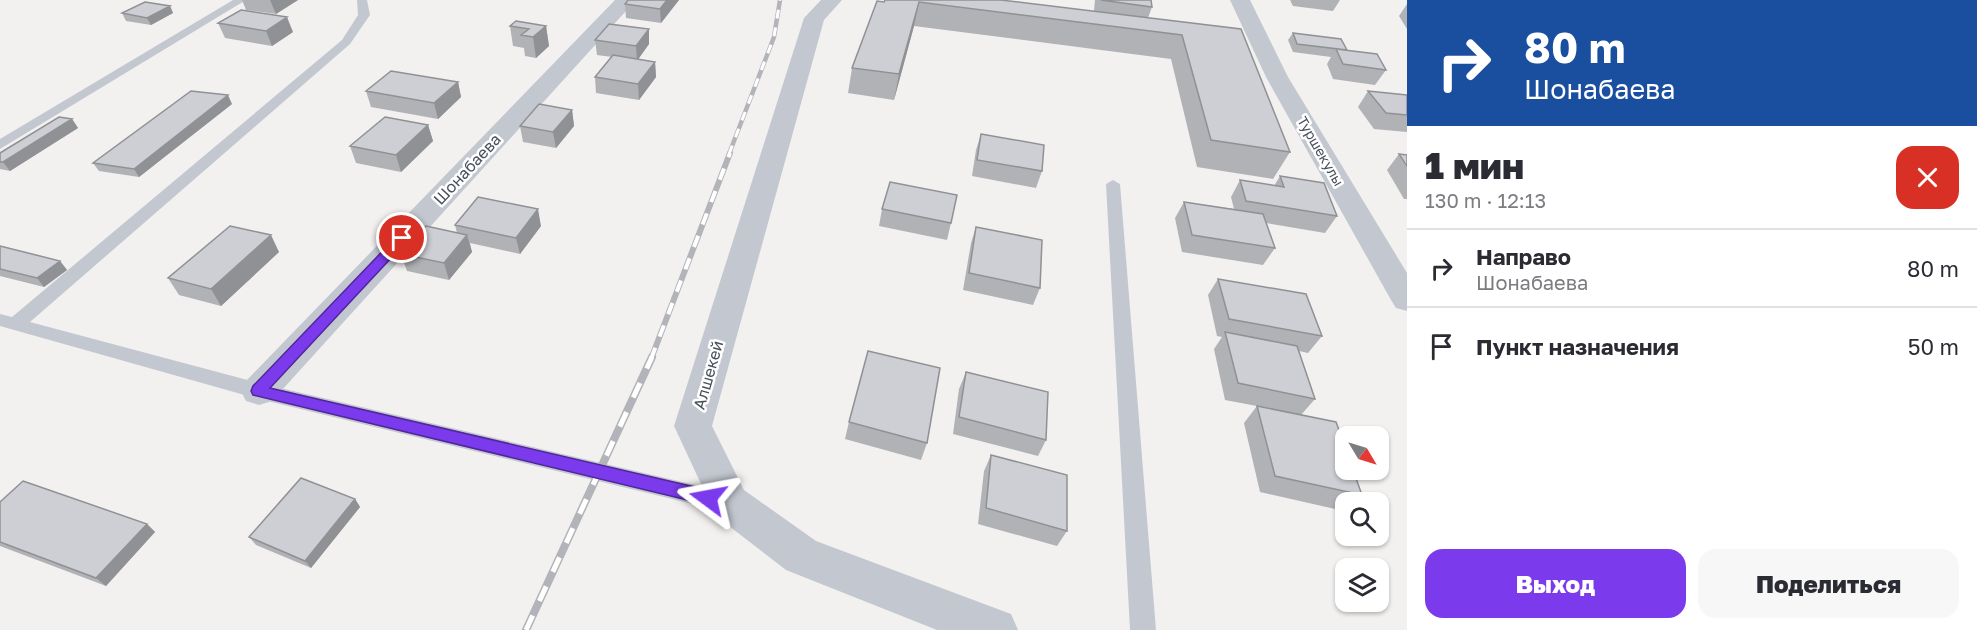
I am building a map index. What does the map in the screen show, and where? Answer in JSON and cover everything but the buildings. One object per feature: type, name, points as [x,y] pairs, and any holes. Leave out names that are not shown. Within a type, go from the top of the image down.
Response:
[{"type":"street","name":"Шонабаева","points":[[258,391],[626,0]]},
{"type":"street","name":"Алшекей","points":[[832,0],[814,18],[693,426],[730,503],[801,556],[994,630]]},
{"type":"street","name":"Туршекулы","points":[[1240,0],[1277,77],[1407,300]]},
{"type":"lane","points":[[0,145],[241,0]]},
{"type":"lane","points":[[8,322],[346,42],[364,15],[362,0]]},
{"type":"lane","points":[[1113,184],[1143,630]]},
{"type":"lane","points":[[8,322],[258,391],[730,503]]},
{"type":"railway","points":[[729,154],[774,37],[780,0]]},
{"type":"railway","points":[[651,359],[730,153]]},
{"type":"railway","points":[[526,630],[652,357]]},
{"type":"route","points":[[402,238],[258,391],[708,498]]}]
